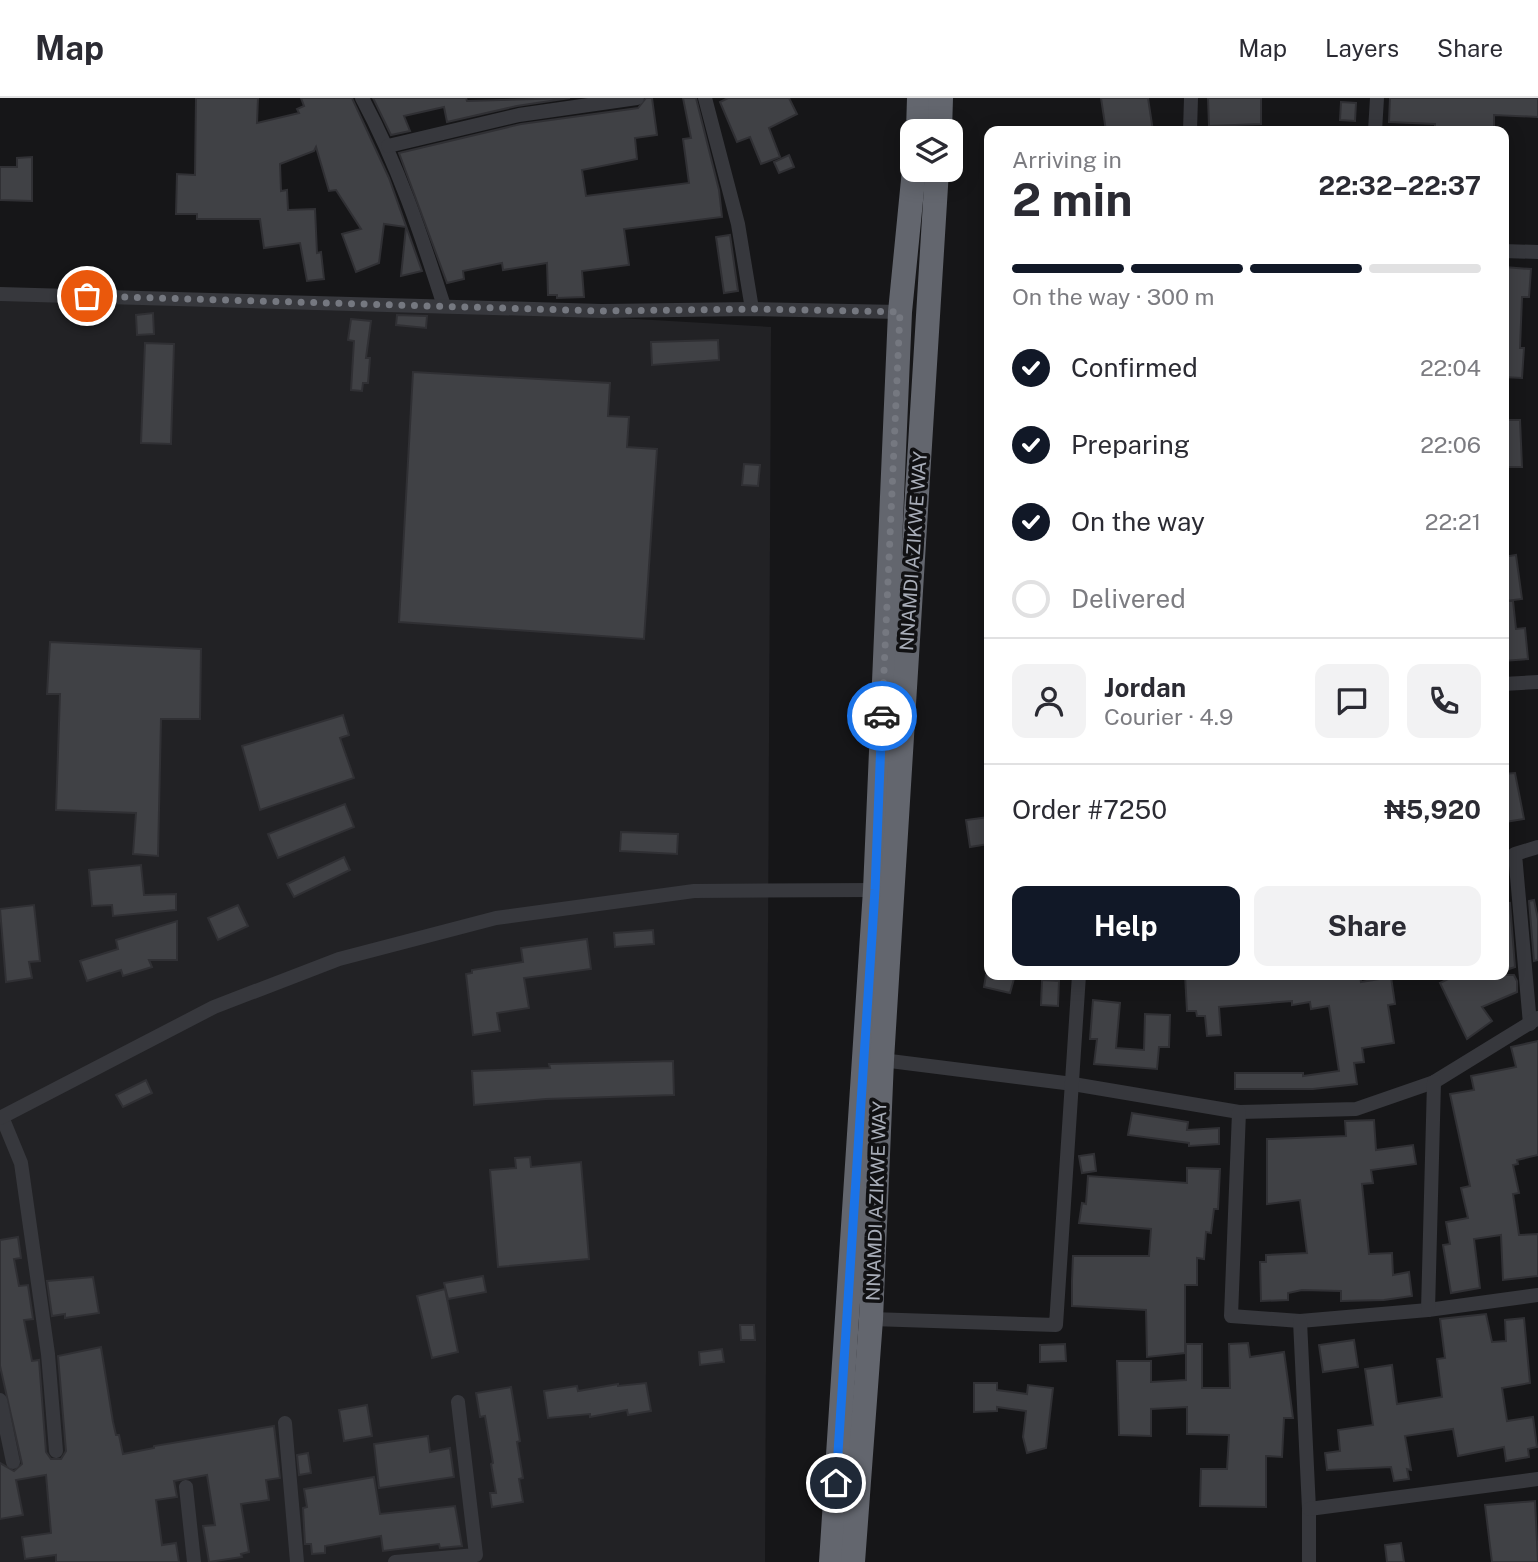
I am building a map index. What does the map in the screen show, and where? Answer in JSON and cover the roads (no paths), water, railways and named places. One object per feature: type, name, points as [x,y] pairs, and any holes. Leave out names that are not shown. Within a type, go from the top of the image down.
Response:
[{"type":"highway","points":[[918,119],[919,98]]},
{"type":"highway","points":[[940,119],[941,98]]},
{"type":"highway","name":"NNAMDI AZIKWE WAY","points":[[831,1562],[875,890],[900,312],[913,182]]},
{"type":"highway","name":"NNAMDI AZIKWE WAY","points":[[853,1562],[872,1319],[881,1060],[936,182]]},
{"type":"street","points":[[362,98],[388,146],[414,212],[444,306]]},
{"type":"street","points":[[388,146],[519,115],[637,98]]},
{"type":"street","points":[[1190,126],[1191,98]]},
{"type":"street","points":[[1375,126],[1377,98]]},
{"type":"street","points":[[710,100],[738,224],[752,309]]},
{"type":"street","points":[[1509,251],[1538,252]]},
{"type":"street","points":[[0,294],[602,311],[752,309],[900,312]]},
{"type":"street","points":[[1509,684],[1538,682]]},
{"type":"street","points":[[881,1060],[1073,1084],[1239,1112],[1356,1109],[1434,1082],[1534,1021],[1509,855],[1538,847]]},
{"type":"street","points":[[56,1451],[48,1354],[21,1163],[1,1118],[214,1007],[338,959],[496,918],[694,891],[875,890]]},
{"type":"street","points":[[872,1319],[1056,1325],[1079,980]]},
{"type":"street","points":[[1428,1310],[1434,1082]]},
{"type":"street","points":[[1239,1112],[1231,1316],[1300,1321],[1428,1310],[1538,1296]]},
{"type":"street","points":[[1300,1321],[1309,1562]]},
{"type":"street","points":[[0,1400],[13,1462]]},
{"type":"street","points":[[395,1562],[475,1555],[458,1402]]},
{"type":"street","points":[[285,1423],[297,1562]]},
{"type":"street","points":[[1309,1509],[1538,1479]]},
{"type":"street","points":[[186,1487],[194,1562]]}]
